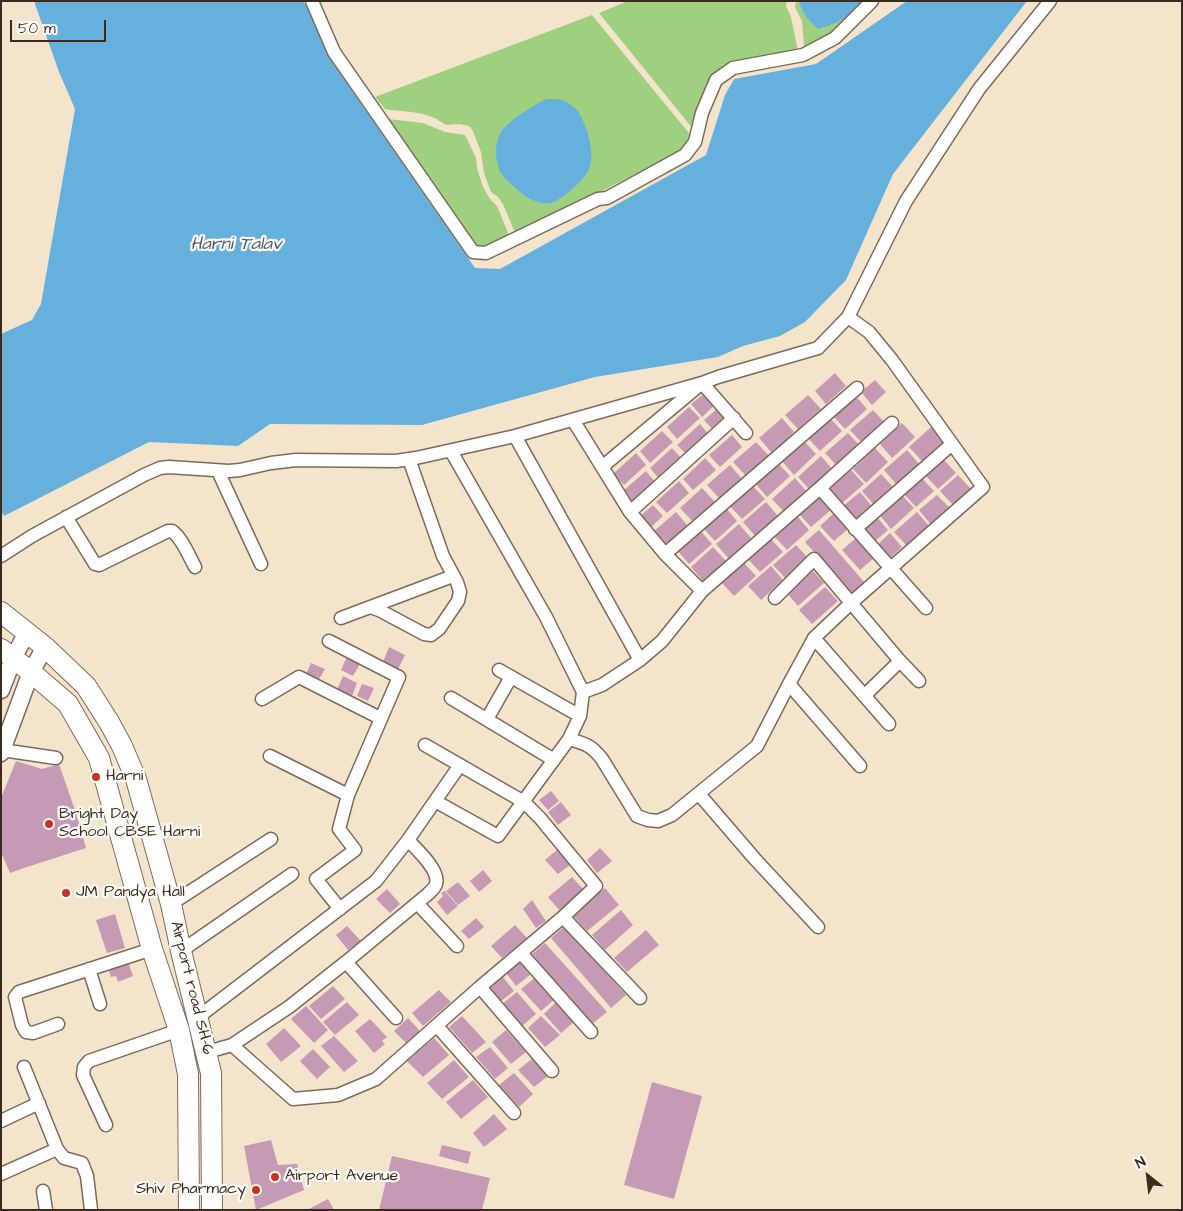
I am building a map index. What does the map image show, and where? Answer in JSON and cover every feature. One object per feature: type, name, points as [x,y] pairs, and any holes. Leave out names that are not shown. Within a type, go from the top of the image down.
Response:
[{"type":"main road","name":"Airport road SH-6","points":[[1,612],[45,647],[86,686],[122,746],[136,780],[171,904],[197,1018],[212,1073],[212,1210]]},
{"type":"main road","points":[[7,654],[68,704],[99,758],[152,948],[179,1030],[188,1074],[189,1210]]},
{"type":"main road","points":[[108,787],[136,780]]},
{"type":"street","points":[[312,1],[334,52],[473,252],[486,253],[598,199],[607,198],[685,155],[695,142],[702,113],[716,80],[733,68],[803,54],[835,38],[872,1]]},
{"type":"street","points":[[1,556],[66,517],[160,468],[240,470],[296,460],[396,461],[409,459],[515,436],[818,348],[848,317],[906,201],[979,89],[1050,1]]},
{"type":"street","points":[[569,739],[588,745],[596,752],[637,816],[648,820],[658,820],[672,815],[757,746],[814,638],[983,486],[892,360],[869,332],[848,317]]},
{"type":"street","points":[[702,383],[746,433]]},
{"type":"street","points":[[602,467],[702,383]]},
{"type":"street","points":[[664,554],[857,388]]},
{"type":"street","points":[[630,512],[734,418]]},
{"type":"street","points":[[573,420],[630,512],[664,554],[702,591]]},
{"type":"street","points":[[583,692],[602,685],[640,660],[662,641],[702,591],[892,423]]},
{"type":"street","points":[[515,436],[640,660]]},
{"type":"street","points":[[855,529],[952,444]]},
{"type":"street","points":[[435,801],[498,836],[569,739],[580,716],[583,692],[546,617],[452,450]]},
{"type":"street","points":[[370,607],[424,634],[431,635],[439,629],[458,601],[460,592],[443,556],[409,459]]},
{"type":"street","points":[[218,470],[261,564]]},
{"type":"street","points":[[820,488],[926,608]]},
{"type":"street","points":[[66,517],[95,564],[99,565],[168,531],[172,531],[179,539],[195,567]]},
{"type":"street","points":[[775,598],[814,560],[900,661],[919,680]]},
{"type":"street","points":[[341,618],[453,576]]},
{"type":"street","points":[[1,690],[7,654],[27,632]]},
{"type":"street","points":[[814,638],[889,724]]},
{"type":"street","points":[[330,642],[399,677],[348,795],[339,828],[355,850],[316,879],[340,909]]},
{"type":"street","points":[[45,647],[31,672],[2,751],[56,758]]},
{"type":"street","points":[[864,696],[900,661]]},
{"type":"street","points":[[499,670],[580,716]]},
{"type":"street","points":[[262,699],[299,677],[322,683],[380,718]]},
{"type":"street","points":[[487,720],[511,677]]},
{"type":"street","points":[[789,684],[860,766]]},
{"type":"street","points":[[451,698],[554,760]]},
{"type":"street","points":[[232,1045],[293,1099],[338,1095],[376,1079],[563,917],[596,886],[540,818],[524,802],[425,745]]},
{"type":"street","points":[[270,756],[348,795]]},
{"type":"street","points":[[197,1018],[376,881],[408,840],[460,765]]},
{"type":"street","points":[[699,794],[754,858],[818,927]]},
{"type":"street","points":[[171,904],[271,839]]},
{"type":"street","points":[[207,1052],[232,1045],[290,1007],[428,894],[436,885],[436,876],[432,868],[408,840]]},
{"type":"street","points":[[181,951],[292,874]]},
{"type":"street","points":[[417,903],[457,946]]},
{"type":"street","points":[[563,917],[640,998]]},
{"type":"street","points":[[58,1024],[33,1033],[26,1032],[22,1025],[15,997],[19,992],[152,948]]},
{"type":"street","points":[[521,953],[591,1032]]},
{"type":"street","points":[[346,962],[396,1018]]},
{"type":"street","points":[[90,969],[100,1004]]},
{"type":"street","points":[[480,987],[552,1071]]},
{"type":"street","points":[[437,1026],[514,1114]]},
{"type":"street","points":[[106,1125],[83,1075],[84,1067],[89,1061],[179,1030]]},
{"type":"street","points":[[24,1067],[57,1149],[64,1158],[82,1163],[87,1176],[91,1210]]},
{"type":"street","points":[[1,1121],[39,1103]]},
{"type":"street","points":[[1,1174],[57,1149]]},
{"type":"street","points":[[43,1191],[46,1210]]},
{"type":"green space","points":[[628,1],[787,1],[786,6],[791,17],[798,51],[731,63],[693,129],[599,13]]},
{"type":"green space","points":[[796,1],[868,1],[834,35],[804,47],[802,21],[795,7]]},
{"type":"green space","points":[[592,15],[693,138],[686,148],[516,235],[503,204],[491,192],[484,173],[481,152],[469,126],[459,124],[446,125],[424,114],[385,109],[375,97]]},
{"type":"green space","points":[[388,119],[423,123],[445,132],[465,135],[476,158],[483,187],[497,206],[510,238],[484,249],[479,248]]},
{"type":"water","name":"Harni Talav","points":[[35,1],[303,1],[326,35],[330,59],[475,268],[500,269],[706,155],[725,95],[734,79],[816,64],[907,1],[1027,1],[893,174],[846,280],[805,322],[780,336],[743,346],[718,357],[595,377],[422,425],[270,424],[238,446],[149,442],[4,516],[1,511],[1,334],[32,320],[41,304],[75,109],[59,72]]},
{"type":"water","points":[[799,1],[865,1],[843,19],[818,29],[806,16]]},
{"type":"water","points":[[547,99],[567,102],[579,113],[589,137],[591,163],[587,173],[579,183],[558,200],[543,203],[525,196],[505,178],[500,172],[496,150],[501,132],[509,123],[522,113]]},
{"type":"building","points":[[835,373],[846,386],[826,404],[815,391]]},
{"type":"building","points":[[875,380],[886,392],[872,405],[861,392]]},
{"type":"building","points":[[706,392],[716,404],[702,417],[691,404]]},
{"type":"building","points":[[808,395],[821,409],[798,429],[785,415]]},
{"type":"building","points":[[855,395],[867,409],[845,429],[832,415]]},
{"type":"building","points":[[689,407],[700,418],[677,439],[667,427]]},
{"type":"building","points":[[718,408],[729,419],[715,432],[704,420]]},
{"type":"building","points":[[873,410],[886,424],[863,444],[850,430]]},
{"type":"building","points":[[829,417],[842,431],[820,451],[807,437]]},
{"type":"building","points":[[782,418],[794,432],[772,453],[759,438]]},
{"type":"building","points":[[902,423],[915,437],[892,458],[880,444]]},
{"type":"building","points":[[700,424],[710,436],[688,456],[677,445]]},
{"type":"building","points":[[931,427],[944,441],[922,461],[909,447]]},
{"type":"building","points":[[662,431],[673,442],[650,463],[640,451]]},
{"type":"building","points":[[848,433],[861,447],[838,467],[825,453]]},
{"type":"building","points":[[732,435],[742,447],[720,467],[709,455]]},
{"type":"building","points":[[803,440],[816,454],[794,475],[781,460]]},
{"type":"building","points":[[756,442],[769,456],[746,476],[733,462]]},
{"type":"building","points":[[672,448],[683,460],[660,480],[650,468]]},
{"type":"building","points":[[875,448],[888,462],[866,483],[853,469]]},
{"type":"building","points":[[907,450],[919,464],[897,485],[884,470]]},
{"type":"building","points":[[636,453],[646,465],[624,485],[613,474]]},
{"type":"building","points":[[821,456],[833,470],[811,491],[798,477]]},
{"type":"building","points":[[705,458],[716,470],[693,490],[683,479]]},
{"type":"building","points":[[943,459],[956,473],[938,489],[925,475]]},
{"type":"building","points":[[777,462],[790,476],[767,497],[755,483]]},
{"type":"building","points":[[730,465],[742,479],[720,499],[707,485]]},
{"type":"building","points":[[851,470],[864,484],[841,504],[829,490]]},
{"type":"building","points":[[646,471],[656,483],[634,503],[623,491]]},
{"type":"building","points":[[881,474],[894,488],[874,505],[862,491]]},
{"type":"building","points":[[958,475],[971,489],[953,505],[940,491]]},
{"type":"building","points":[[921,477],[934,491],[916,507],[903,493]]},
{"type":"building","points":[[795,478],[807,492],[785,513],[772,499]]},
{"type":"building","points":[[679,481],[689,493],[667,513],[656,502]]},
{"type":"building","points":[[752,485],[765,499],[742,519],[729,505]]},
{"type":"building","points":[[702,488],[715,502],[693,522],[680,508]]},
{"type":"building","points":[[860,492],[871,505],[854,520],[842,507]]},
{"type":"building","points":[[901,494],[914,508],[891,529],[879,514]]},
{"type":"building","points":[[820,495],[832,509],[811,527],[798,513]]},
{"type":"building","points":[[937,495],[950,508],[931,525],[919,510]]},
{"type":"building","points":[[766,502],[778,516],[756,537],[743,522]]},
{"type":"building","points":[[653,505],[663,516],[649,529],[639,517]]},
{"type":"building","points":[[725,507],[737,521],[715,541],[702,527]]},
{"type":"building","points":[[676,512],[688,526],[666,546],[653,532]]},
{"type":"building","points":[[917,512],[929,526],[907,546],[894,532]]},
{"type":"building","points":[[834,513],[848,529],[834,541],[820,526]]},
{"type":"building","points":[[797,516],[809,530],[787,550],[774,536]]},
{"type":"building","points":[[876,516],[888,530],[874,542],[862,529]]},
{"type":"building","points":[[739,524],[751,538],[729,559],[716,544]]},
{"type":"building","points":[[699,529],[712,544],[689,564],[677,550]]},
{"type":"building","points":[[819,530],[865,583],[852,595],[805,542]]},
{"type":"building","points":[[890,533],[902,547],[889,559],[876,546]]},
{"type":"building","points":[[770,538],[783,552],[760,572],[747,558]]},
{"type":"building","points":[[856,538],[874,558],[860,570],[842,550]]},
{"type":"building","points":[[796,545],[809,559],[786,579],[773,565]]},
{"type":"building","points":[[713,547],[726,561],[703,581],[691,567]]},
{"type":"building","points":[[743,562],[756,576],[734,596],[721,582]]},
{"type":"building","points":[[771,566],[783,580],[761,600],[748,586]]},
{"type":"building","points":[[811,569],[824,583],[798,606],[786,592]]},
{"type":"building","points":[[825,587],[838,601],[812,624],[799,610]]},
{"type":"building","points":[[389,647],[405,655],[398,669],[383,662]]},
{"type":"building","points":[[347,657],[360,664],[353,676],[341,670]]},
{"type":"building","points":[[311,663],[325,669],[318,681],[306,674]]},
{"type":"building","points":[[343,676],[357,683],[352,696],[337,690]]},
{"type":"building","points":[[362,684],[374,688],[368,701],[357,696]]},
{"type":"building","name":"Bright Day School CBSE Harni","points":[[16,761],[42,769],[59,764],[86,848],[10,873],[1,852],[1,798]]},
{"type":"building","points":[[551,791],[559,801],[548,810],[539,800]]},
{"type":"building","points":[[561,802],[571,815],[558,825],[548,812]]},
{"type":"building","points":[[600,848],[612,861],[597,873],[587,860]]},
{"type":"building","points":[[557,850],[570,865],[558,874],[545,860]]},
{"type":"building","points":[[483,870],[492,881],[479,892],[470,881]]},
{"type":"building","points":[[572,877],[584,890],[559,910],[548,897]]},
{"type":"building","points":[[458,882],[470,896],[458,905],[446,891]]},
{"type":"building","points":[[605,888],[619,905],[587,931],[573,916]]},
{"type":"building","points":[[387,889],[400,904],[390,913],[376,899]]},
{"type":"building","points":[[445,891],[458,906],[447,915],[437,902],[443,896],[441,893]]},
{"type":"building","points":[[532,900],[546,921],[536,928],[523,909]]},
{"type":"building","points":[[621,910],[633,925],[605,950],[592,935]]},
{"type":"building","points":[[115,914],[125,948],[107,953],[96,920]]},
{"type":"building","points":[[476,918],[484,927],[469,939],[461,931]]},
{"type":"building","points":[[515,925],[527,938],[502,958],[491,946]]},
{"type":"building","points":[[347,926],[361,941],[348,950],[336,935]]},
{"type":"building","points":[[564,927],[626,995],[611,1008],[551,938]]},
{"type":"building","points":[[646,930],[659,945],[627,972],[614,958]]},
{"type":"building","points":[[545,943],[607,1012],[592,1024],[532,954]]},
{"type":"building","points":[[519,961],[530,975],[516,986],[506,973]]},
{"type":"building","points":[[128,962],[133,976],[118,982],[116,976],[111,977],[108,968]]},
{"type":"building","points":[[503,977],[514,991],[500,1002],[490,989]]},
{"type":"building","points":[[536,977],[555,999],[541,1011],[521,989]]},
{"type":"building","points":[[333,986],[345,999],[321,1019],[309,1006]]},
{"type":"building","points":[[439,990],[451,1002],[423,1026],[412,1013]]},
{"type":"building","points":[[517,992],[536,1014],[522,1026],[502,1004]]},
{"type":"building","points":[[347,1002],[359,1015],[335,1035],[323,1022]]},
{"type":"building","points":[[556,1002],[575,1021],[561,1033],[544,1014]]},
{"type":"building","points":[[306,1006],[328,1030],[314,1043],[291,1019]]},
{"type":"building","points":[[462,1016],[486,1042],[472,1053],[449,1027]]},
{"type":"building","points":[[541,1016],[560,1035],[545,1047],[528,1028]]},
{"type":"building","points":[[408,1018],[420,1031],[406,1043],[394,1031]]},
{"type":"building","points":[[370,1019],[387,1037],[382,1041],[385,1044],[374,1053],[355,1031]]},
{"type":"building","points":[[284,1028],[301,1046],[281,1062],[266,1044]]},
{"type":"building","points":[[506,1030],[526,1052],[511,1064],[492,1042]]},
{"type":"building","points":[[334,1036],[358,1061],[344,1072],[321,1046]]},
{"type":"building","points":[[434,1038],[449,1055],[423,1077],[407,1061]]},
{"type":"building","points":[[490,1047],[508,1068],[495,1079],[476,1057]]},
{"type":"building","points":[[313,1049],[330,1067],[317,1079],[300,1061]]},
{"type":"building","points":[[533,1058],[548,1076],[534,1087],[518,1070]]},
{"type":"building","points":[[454,1060],[469,1077],[442,1099],[427,1083]]},
{"type":"building","points":[[514,1073],[533,1094],[519,1107],[499,1085]]},
{"type":"building","points":[[473,1080],[488,1097],[461,1119],[446,1102]]},
{"type":"building","points":[[652,1082],[702,1096],[674,1199],[624,1185]]},
{"type":"building","points":[[494,1114],[507,1129],[484,1147],[473,1133]]},
{"type":"building","name":"Airport Avenue","points":[[271,1140],[278,1165],[297,1164],[304,1190],[256,1210],[244,1146]]},
{"type":"building","points":[[442,1145],[471,1152],[468,1164],[439,1156]]},
{"type":"building","points":[[392,1156],[490,1178],[482,1210],[379,1210]]},
{"type":"building","points":[[328,1199],[334,1210],[307,1210]]},
{"type":"place","name":"Harni","points":[[96,777]]},
{"type":"place","name":"Bright Day School CBSE Harni","points":[[49,824]]},
{"type":"place","name":"JM Pandya Hall","points":[[66,893]]},
{"type":"place","name":"Airport Avenue","points":[[275,1177]]},
{"type":"place","name":"Shiv Pharmacy","points":[[256,1190]]}]
